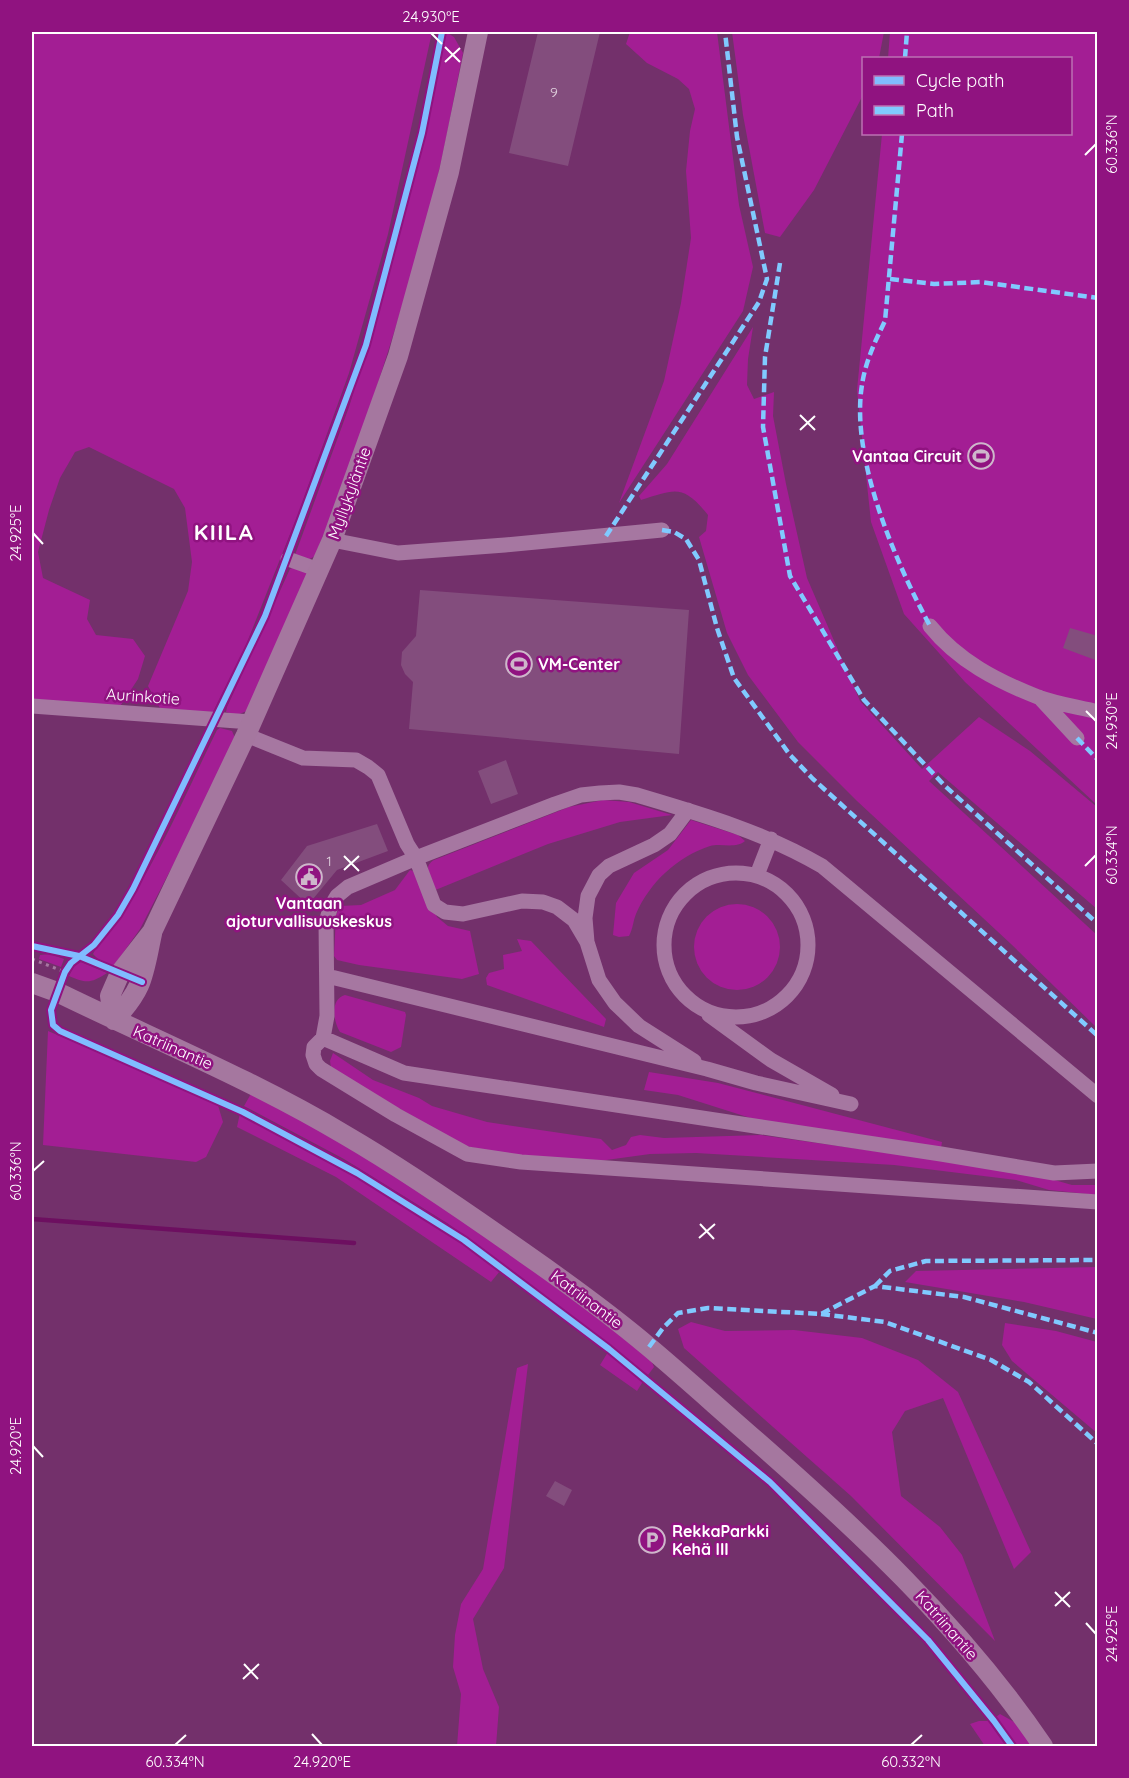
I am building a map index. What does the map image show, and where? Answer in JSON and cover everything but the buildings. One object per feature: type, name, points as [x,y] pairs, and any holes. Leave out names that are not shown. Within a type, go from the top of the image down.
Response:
[{"type":"main road","name":"Myllykyläntie","points":[[114,1020],[110,996],[120,972],[152,932],[249,728],[332,540],[398,356],[448,172],[478,32]]},
{"type":"main road","name":"Katriinantie","points":[[32,983],[57,992],[237,1076],[345,1134],[469,1214],[589,1299],[649,1347],[791,1471],[908,1581],[955,1631],[999,1685],[1043,1746]]},
{"type":"street","points":[[332,540],[398,552],[505,546],[662,530]]},
{"type":"street","points":[[288,559],[319,570]]},
{"type":"street","points":[[930,626],[944,644],[972,666],[1039,698],[1098,712]]},
{"type":"street","points":[[1039,698],[1077,738]]},
{"type":"street","name":"Aurinkotie","points":[[32,706],[249,728],[303,759],[356,760],[368,766],[378,775],[407,844],[416,858],[434,905],[445,912],[463,914],[522,901],[543,902],[557,907],[574,920],[587,942]]},
{"type":"street","points":[[1098,1096],[822,866],[771,839],[637,795],[619,792],[581,795],[416,858],[348,887],[337,896],[326,922],[327,1016],[323,1038],[314,1047],[313,1055],[316,1064],[396,1115],[467,1154],[521,1162],[1098,1202]]},
{"type":"street","points":[[688,810],[680,824],[670,834],[654,845],[609,866],[599,875],[588,896],[585,918],[587,942],[599,980],[615,1003],[639,1026],[707,1069]]},
{"type":"street","points":[[757,875],[771,839]]},
{"type":"street","points":[[327,976],[756,1083],[851,1104],[771,1060],[697,1006],[673,981],[667,965],[664,948],[665,931],[670,914],[692,887],[707,878],[723,873],[740,872],[757,875],[775,883],[789,895],[801,911],[807,928],[809,947],[806,966],[798,984],[786,998],[770,1009],[752,1016],[733,1017],[714,1014],[697,1006]]},
{"type":"street","points":[[323,1038],[404,1073],[929,1152],[1053,1173],[1096,1171]]},
{"type":"path","points":[[32,959],[65,972]]},
{"type":"path","points":[[57,992],[71,963]]},
{"type":"shaded area","points":[[32,32],[432,32],[388,234],[349,373],[298,514],[246,645],[213,712],[161,710],[148,686],[188,591],[192,562],[185,508],[174,489],[89,447],[75,452],[60,478],[38,552],[43,578],[90,600],[87,619],[96,635],[133,639],[145,656],[138,679],[119,708],[32,700]]},
{"type":"shaded area","points":[[446,32],[454,37],[463,53],[433,196],[408,287],[365,423],[315,556],[308,560],[295,555],[349,407],[389,275],[418,164]]},
{"type":"shaded area","points":[[630,32],[717,32],[739,205],[753,267],[743,311],[619,503],[664,381],[681,303],[691,238],[686,171],[695,109],[689,89],[678,79],[647,63],[626,44]]},
{"type":"shaded area","points":[[732,32],[884,32],[879,57],[862,57],[862,97],[814,190],[780,237],[765,233],[743,115]]},
{"type":"shaded area","name":"Vantaa Circuit","points":[[890,32],[1097,32],[1097,805],[965,682],[904,614],[871,522],[857,390],[882,135],[1072,135],[1072,57],[888,57]]},
{"type":"shaded area","points":[[753,327],[747,385],[754,399],[774,392],[773,416],[807,578],[860,701],[922,769],[979,717],[1030,751],[1097,807],[1097,909],[938,772],[929,781],[1097,935],[1097,1028],[1011,944],[857,801],[798,742],[748,675],[727,633],[699,537],[706,531],[708,515],[692,498],[678,492],[663,493],[641,500],[639,496],[667,464]]},
{"type":"shaded area","points":[[294,567],[307,572],[308,578],[249,710],[237,715],[226,712],[290,569]]},
{"type":"shaded area","points":[[220,728],[232,731],[235,738],[234,747],[140,929],[113,967],[93,954],[147,872]]},
{"type":"shaded area","points":[[603,800],[629,802],[672,815],[620,822],[548,844],[433,891],[428,866],[434,860],[569,807]]},
{"type":"shaded area","points":[[691,820],[738,835],[745,841],[737,845],[710,846],[676,864],[649,891],[636,914],[629,936],[613,935],[616,903],[634,873],[668,850]]},
{"type":"shaded area","points":[[410,870],[413,871],[437,917],[448,926],[470,931],[479,974],[462,979],[359,965],[337,960],[334,956],[336,915],[340,906],[361,905],[395,890]]},
{"type":"shaded area","points":[[737,904],[761,911],[773,923],[780,947],[773,971],[761,983],[737,990],[713,983],[701,971],[694,947],[701,923],[713,911]]},
{"type":"shaded area","points":[[517,939],[531,941],[606,1019],[604,1027],[487,985],[486,978],[489,973],[504,969],[503,955],[522,951]]},
{"type":"shaded area","points":[[50,954],[64,959],[61,967],[39,959],[40,955]]},
{"type":"shaded area","points":[[81,962],[107,973],[89,981],[69,976],[74,966]]},
{"type":"shaded area","points":[[345,995],[405,1012],[401,1047],[391,1052],[340,1032],[334,1011],[337,1001]]},
{"type":"shaded area","points":[[48,1031],[217,1102],[223,1122],[206,1157],[196,1162],[43,1145]]},
{"type":"shaded area","points":[[333,1053],[373,1080],[419,1098],[432,1106],[487,1122],[601,1139],[612,1150],[626,1145],[631,1137],[640,1135],[664,1138],[761,1135],[1030,1173],[1072,1185],[1097,1185],[1097,1195],[1049,1190],[1016,1180],[894,1165],[696,1153],[650,1154],[599,1161],[501,1154],[466,1146],[442,1134],[331,1068],[330,1061]]},
{"type":"shaded area","points":[[649,1072],[718,1083],[942,1142],[941,1148],[763,1122],[678,1095],[644,1090]]},
{"type":"shaded area","points":[[252,1092],[357,1148],[507,1248],[650,1358],[654,1367],[648,1375],[447,1223],[344,1159],[244,1106]]},
{"type":"shaded area","points":[[240,1113],[406,1206],[500,1271],[491,1282],[336,1177],[237,1127]]},
{"type":"shaded area","points":[[1097,1267],[1097,1319],[1024,1302],[905,1282],[916,1271]]},
{"type":"shaded area","points":[[691,1322],[725,1331],[794,1330],[862,1338],[918,1360],[958,1392],[1031,1552],[1014,1569],[943,1398],[905,1411],[892,1432],[901,1496],[940,1527],[962,1555],[995,1641],[851,1496],[684,1348],[678,1329]]},
{"type":"shaded area","points":[[1005,1323],[1056,1331],[1097,1342],[1097,1433],[1012,1361],[1002,1345]]},
{"type":"shaded area","points":[[608,1352],[641,1377],[642,1383],[637,1391],[600,1365]]},
{"type":"shaded area","points":[[528,1364],[504,1568],[473,1619],[483,1669],[499,1707],[496,1746],[457,1746],[461,1694],[453,1667],[455,1635],[461,1604],[483,1569],[517,1368]]},
{"type":"shaded area","points":[[1000,1714],[1016,1723],[1032,1746],[1016,1746],[996,1717]]},
{"type":"shaded area","points":[[988,1721],[1006,1746],[985,1746],[970,1724]]},
{"type":"waterway","points":[[32,1219],[354,1243]]},
{"type":"marked path","points":[[606,536],[759,302],[767,279],[737,137],[725,32]]},
{"type":"marked path","points":[[905,57],[907,32]]},
{"type":"marked path","points":[[902,135],[885,321],[865,369],[860,414],[869,477],[879,509],[903,572],[930,626]]},
{"type":"marked path","points":[[780,263],[765,357],[763,427],[790,576],[864,700],[945,786],[1098,924]]},
{"type":"marked path","points":[[890,279],[934,284],[981,282],[1098,298]]},
{"type":"marked path","points":[[662,530],[674,532],[686,539],[699,560],[717,628],[734,678],[790,755],[813,779],[1098,1036]]},
{"type":"marked path","points":[[1077,738],[1098,760]]},
{"type":"marked path","points":[[875,1286],[890,1271],[926,1261],[1098,1260]]},
{"type":"marked path","points":[[649,1347],[678,1313],[708,1308],[821,1314],[875,1286],[964,1297],[1098,1333]]},
{"type":"marked path","points":[[821,1314],[885,1322],[991,1360],[1029,1382],[1098,1444]]},
{"type":"cycle path","points":[[442,32],[422,133],[366,345],[265,616],[133,889],[118,915],[94,945],[71,963],[65,972],[51,1010],[53,1025],[60,1031],[243,1112],[357,1173],[464,1240],[609,1349],[770,1482],[928,1640],[1012,1746]]},
{"type":"cycle path","points":[[32,946],[79,956],[142,982]]},
{"type":"place","name":"Vantaa Circuit","points":[[981,456]]},
{"type":"place","name":"VM-Center","points":[[519,664]]},
{"type":"place","name":"Vantaan ajoturvallisuuskeskus","points":[[309,877]]},
{"type":"place","name":"RekkaParkki Kehä III","points":[[652,1540]]},
{"type":"district","name":"KIILA","points":[[224,532]]}]
